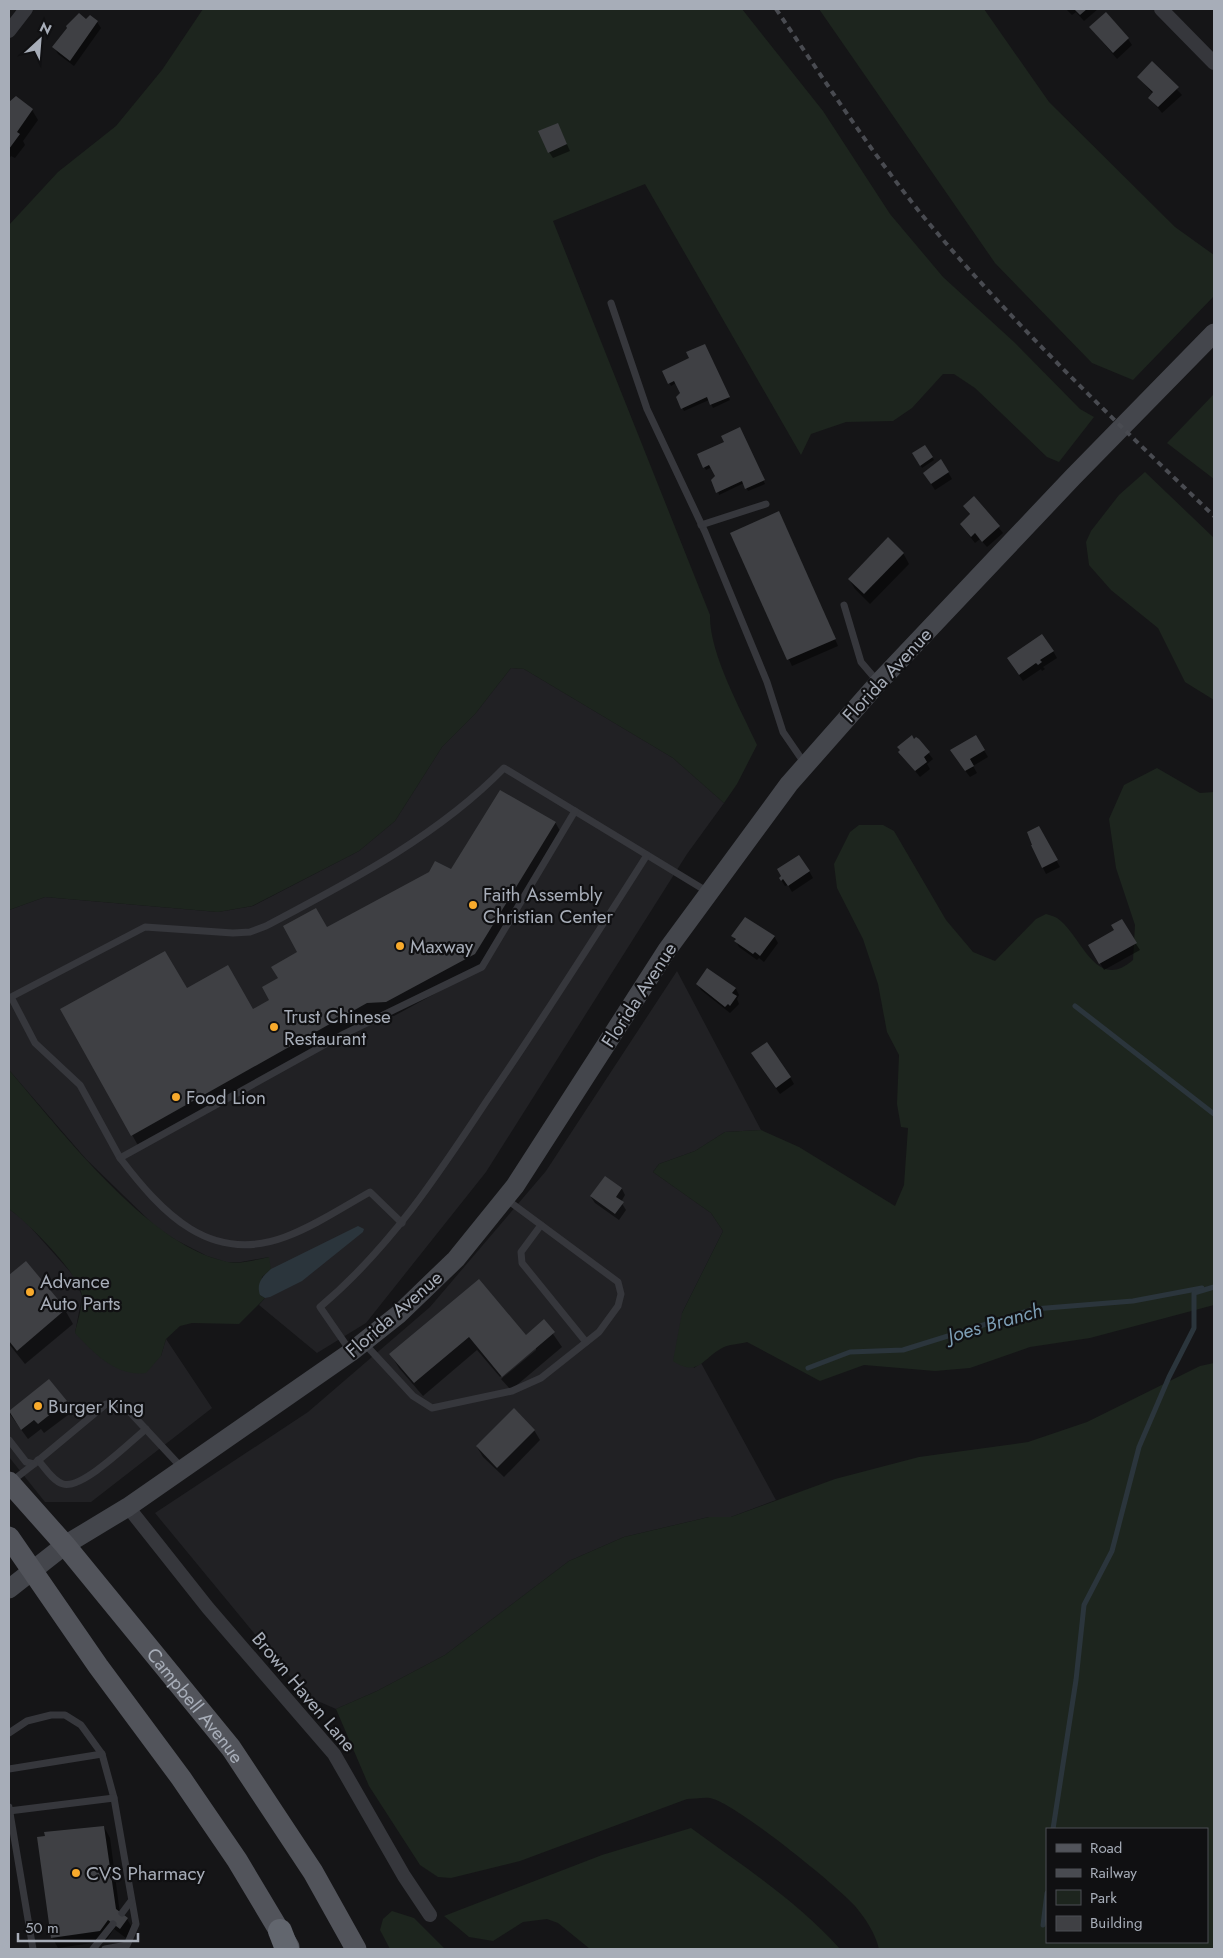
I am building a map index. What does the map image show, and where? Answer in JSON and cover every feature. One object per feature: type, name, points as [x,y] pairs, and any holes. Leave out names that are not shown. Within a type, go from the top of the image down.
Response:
[{"type":"main road","name":"Florida Avenue","points":[[9,1589],[64,1545],[128,1507],[357,1347],[399,1314],[456,1259],[505,1198],[667,950],[708,892],[806,764],[878,682],[1072,477],[1214,333]]},
{"type":"main road","name":"Campbell Avenue","points":[[9,1482],[64,1545],[231,1748],[312,1872],[356,1949]]},
{"type":"main road","points":[[9,1537],[98,1666],[181,1778],[237,1860],[286,1943]]},
{"type":"street","points":[[9,31],[26,9]]},
{"type":"street","points":[[1161,9],[1214,62]]},
{"type":"street","name":"Brown Haven Lane","points":[[128,1507],[208,1608],[334,1754],[404,1876],[430,1915]]},
{"type":"lane","points":[[611,303],[647,409],[701,525],[767,682],[783,732],[806,764]]},
{"type":"lane","points":[[701,525],[766,504]]},
{"type":"lane","points":[[844,605],[861,662],[878,682]]},
{"type":"lane","points":[[402,1223],[370,1192],[286,1237],[256,1243],[226,1243],[193,1232],[178,1223],[154,1200],[120,1158],[80,1085],[35,1043],[11,997],[145,927],[233,933],[250,932],[266,926],[372,870],[479,793],[504,768],[708,892]]},
{"type":"lane","points":[[120,1158],[342,1035],[482,967],[575,811]]},
{"type":"lane","points":[[505,1198],[618,1282],[621,1294],[618,1306],[599,1332],[541,1378],[512,1391],[432,1408],[413,1396],[357,1347],[320,1307],[364,1267],[402,1223],[430,1186],[522,1049],[647,855]]},
{"type":"lane","points":[[542,1225],[521,1252],[522,1263],[586,1342]]},
{"type":"lane","points":[[9,1482],[106,1404],[118,1404],[128,1410],[182,1469]]},
{"type":"lane","points":[[9,1440],[26,1462],[36,1462],[63,1484],[75,1484],[89,1476],[146,1429]]},
{"type":"lane","points":[[9,1733],[27,1721],[51,1715],[65,1715],[81,1725],[102,1754],[114,1798],[136,1924],[127,1945],[105,1949]]},
{"type":"lane","points":[[9,1769],[102,1754]]},
{"type":"lane","points":[[33,1949],[9,1809],[114,1798]]},
{"type":"lane","points":[[122,1913],[132,1901]]},
{"type":"lane","points":[[93,1949],[113,1924]]},
{"type":"shaded area","points":[[511,668],[524,669],[673,758],[724,803],[687,854],[486,1172],[366,1323],[317,1353],[259,1305],[265,1298],[260,1295],[269,1257],[241,1262],[226,1262],[207,1256],[156,1227],[86,1159],[9,1070],[9,910],[45,897],[218,912],[253,906],[359,851],[395,821],[442,747],[475,714]]},
{"type":"shaded area","points":[[677,971],[761,1130],[725,1132],[695,1151],[659,1164],[653,1172],[711,1213],[723,1231],[682,1313],[694,1368],[701,1363],[776,1500],[731,1517],[709,1517],[624,1537],[569,1561],[445,1655],[377,1691],[336,1709],[306,1696],[155,1513],[308,1412],[430,1307],[546,1171]]},
{"type":"shaded area","points":[[9,1209],[24,1220],[73,1275],[82,1296],[75,1333],[161,1356],[166,1339],[212,1408],[91,1502],[45,1502],[9,1457]]},
{"type":"shaded area","points":[[358,1226],[364,1229],[363,1232],[302,1281],[270,1297],[265,1298],[260,1295],[259,1287],[261,1280],[271,1269]]},
{"type":"green space","points":[[203,9],[742,9],[823,111],[890,214],[943,277],[1014,342],[1080,409],[1094,417],[1059,462],[1047,457],[975,388],[954,374],[943,374],[912,408],[893,421],[846,422],[811,434],[801,455],[645,184],[553,221],[710,615],[711,630],[720,664],[757,745],[737,784],[724,803],[673,758],[524,669],[511,668],[475,714],[442,747],[395,821],[359,851],[252,906],[218,912],[45,897],[9,910],[9,225],[58,172],[116,126],[162,70]]},
{"type":"green space","points":[[819,9],[984,9],[1049,102],[1175,227],[1214,255],[1214,296],[1133,380],[1092,363],[995,263]]},
{"type":"green space","points":[[1214,394],[1214,479],[1167,443]]},
{"type":"green space","points":[[1145,472],[1214,538],[1214,700],[1185,682],[1158,628],[1111,590],[1089,565],[1086,542],[1091,531],[1119,495]]},
{"type":"green space","points":[[1157,768],[1200,793],[1214,792],[1214,1305],[1090,1338],[1030,1347],[970,1368],[935,1371],[864,1365],[820,1381],[747,1342],[724,1347],[695,1367],[689,1368],[673,1361],[682,1313],[723,1231],[711,1213],[653,1172],[659,1164],[695,1151],[725,1132],[761,1130],[799,1147],[895,1206],[904,1185],[908,1128],[901,1127],[897,1104],[899,1055],[887,1032],[878,984],[863,939],[837,888],[834,864],[850,832],[859,825],[883,825],[894,831],[946,920],[973,952],[995,961],[1036,919],[1046,914],[1057,918],[1066,926],[1090,958],[1099,966],[1109,970],[1120,968],[1133,960],[1135,925],[1116,868],[1109,819],[1124,785]]},
{"type":"green space","points":[[9,1070],[79,1152],[136,1209],[165,1232],[195,1250],[224,1261],[241,1262],[269,1257],[271,1269],[262,1277],[260,1295],[265,1298],[239,1324],[192,1323],[180,1326],[166,1339],[161,1356],[146,1373],[125,1371],[98,1356],[75,1333],[82,1298],[80,1288],[74,1277],[53,1250],[9,1209]]},
{"type":"green space","points":[[1214,1363],[1214,1949],[879,1949],[873,1932],[866,1921],[844,1895],[761,1828],[722,1803],[710,1798],[687,1799],[520,1861],[451,1878],[438,1877],[420,1865],[369,1786],[336,1709],[377,1691],[445,1655],[569,1561],[624,1537],[709,1517],[731,1517],[835,1479],[919,1457],[1028,1442],[1087,1422],[1200,1366]]},
{"type":"green space","points":[[691,1828],[788,1900],[840,1949],[590,1949],[558,1923],[547,1919],[523,1922],[493,1941],[469,1937],[444,1916],[602,1855]]},
{"type":"green space","points":[[392,1911],[414,1918],[445,1949],[390,1949],[380,1930],[383,1919]]},
{"type":"building","points":[[1074,9],[1087,9],[1080,15]]},
{"type":"building","points":[[1106,12],[1129,38],[1113,53],[1089,27]]},
{"type":"building","points":[[79,13],[86,19],[90,15],[98,21],[70,61],[52,47],[67,28],[66,26]]},
{"type":"building","points":[[1152,61],[1179,87],[1158,107],[1148,98],[1153,92],[1137,77]]},
{"type":"building","points":[[16,96],[33,109],[17,132],[20,134],[9,149],[9,102]]},
{"type":"building","points":[[558,123],[567,144],[548,153],[538,131]]},
{"type":"building","points":[[705,344],[730,397],[710,405],[707,397],[681,409],[676,397],[680,393],[674,381],[668,384],[662,371],[689,358],[686,352]]},
{"type":"building","points":[[740,427],[765,480],[745,489],[742,481],[716,493],[711,480],[715,476],[709,465],[703,468],[697,454],[724,442],[721,436]]},
{"type":"building","points":[[925,445],[933,457],[920,466],[912,453]]},
{"type":"building","points":[[941,459],[949,472],[931,484],[923,473]]},
{"type":"building","points":[[974,496],[1000,526],[982,542],[975,533],[971,537],[960,524],[970,514],[963,506]]},
{"type":"building","points":[[779,511],[836,639],[787,660],[730,533]]},
{"type":"building","points":[[888,537],[904,553],[864,594],[848,579]]},
{"type":"building","points":[[1042,634],[1054,651],[1040,660],[1042,662],[1038,665],[1036,663],[1019,675],[1007,658]]},
{"type":"building","points":[[912,735],[914,739],[916,737],[919,739],[930,752],[924,757],[927,762],[915,771],[898,752],[900,750],[897,747]]},
{"type":"building","points":[[976,735],[985,750],[970,759],[974,766],[965,771],[950,750]]},
{"type":"building","points":[[500,790],[556,822],[475,954],[386,1002],[367,1003],[131,1136],[60,1009],[165,951],[187,988],[228,965],[253,1009],[269,1000],[262,987],[278,978],[271,967],[297,952],[283,926],[316,908],[327,927],[429,872],[435,861],[451,869]]},
{"type":"building","points":[[1039,826],[1058,860],[1042,868],[1027,832]]},
{"type":"building","points":[[799,855],[810,871],[788,886],[783,879],[781,881],[779,878],[781,876],[777,869]]},
{"type":"building","points":[[745,917],[775,936],[760,956],[755,952],[753,954],[734,941],[736,939],[731,936]]},
{"type":"building","points":[[1122,919],[1137,943],[1099,964],[1088,945],[1114,930],[1111,925]]},
{"type":"building","points":[[707,968],[736,988],[732,993],[737,996],[730,1006],[728,1004],[725,1007],[696,984]]},
{"type":"building","points":[[767,1042],[791,1077],[776,1088],[751,1053]]},
{"type":"building","points":[[605,1176],[622,1188],[616,1197],[624,1202],[615,1214],[590,1196]]},
{"type":"building","name":"Advance Auto Parts","points":[[26,1261],[66,1309],[17,1351],[9,1341],[9,1275]]},
{"type":"building","points":[[479,1279],[526,1335],[544,1319],[555,1332],[502,1377],[469,1337],[414,1383],[389,1354]]},
{"type":"building","name":"Burger King","points":[[49,1379],[67,1401],[38,1424],[34,1420],[21,1430],[9,1411]]},
{"type":"building","points":[[514,1408],[535,1430],[497,1468],[476,1446]]},
{"type":"building","name":"CVS Pharmacy","points":[[104,1826],[116,1909],[128,1918],[120,1929],[108,1920],[100,1931],[51,1938],[37,1837],[45,1836],[44,1832]]},
{"type":"waterway","points":[[1075,1006],[1214,1114]]},
{"type":"waterway","points":[[1053,1828],[1076,1680],[1084,1605],[1112,1551],[1139,1447],[1169,1377],[1194,1328],[1194,1293],[1214,1287]]},
{"type":"waterway","name":"Joes Branch","points":[[808,1368],[850,1352],[903,1350],[1034,1309],[1133,1301],[1202,1288]]},
{"type":"waterway","points":[[1043,1925],[1046,1901]]},
{"type":"railway","points":[[776,9],[849,117],[927,221],[1030,335],[1214,516]]},
{"type":"place","name":"Faith Assembly Christian Center","points":[[473,905]]},
{"type":"place","name":"Maxway","points":[[400,946]]},
{"type":"place","name":"Trust Chinese Restaurant","points":[[274,1027]]},
{"type":"place","name":"Food Lion","points":[[176,1097]]},
{"type":"place","name":"Advance Auto Parts","points":[[30,1292]]},
{"type":"place","name":"Burger King","points":[[38,1406]]},
{"type":"place","name":"CVS Pharmacy","points":[[76,1873]]}]
